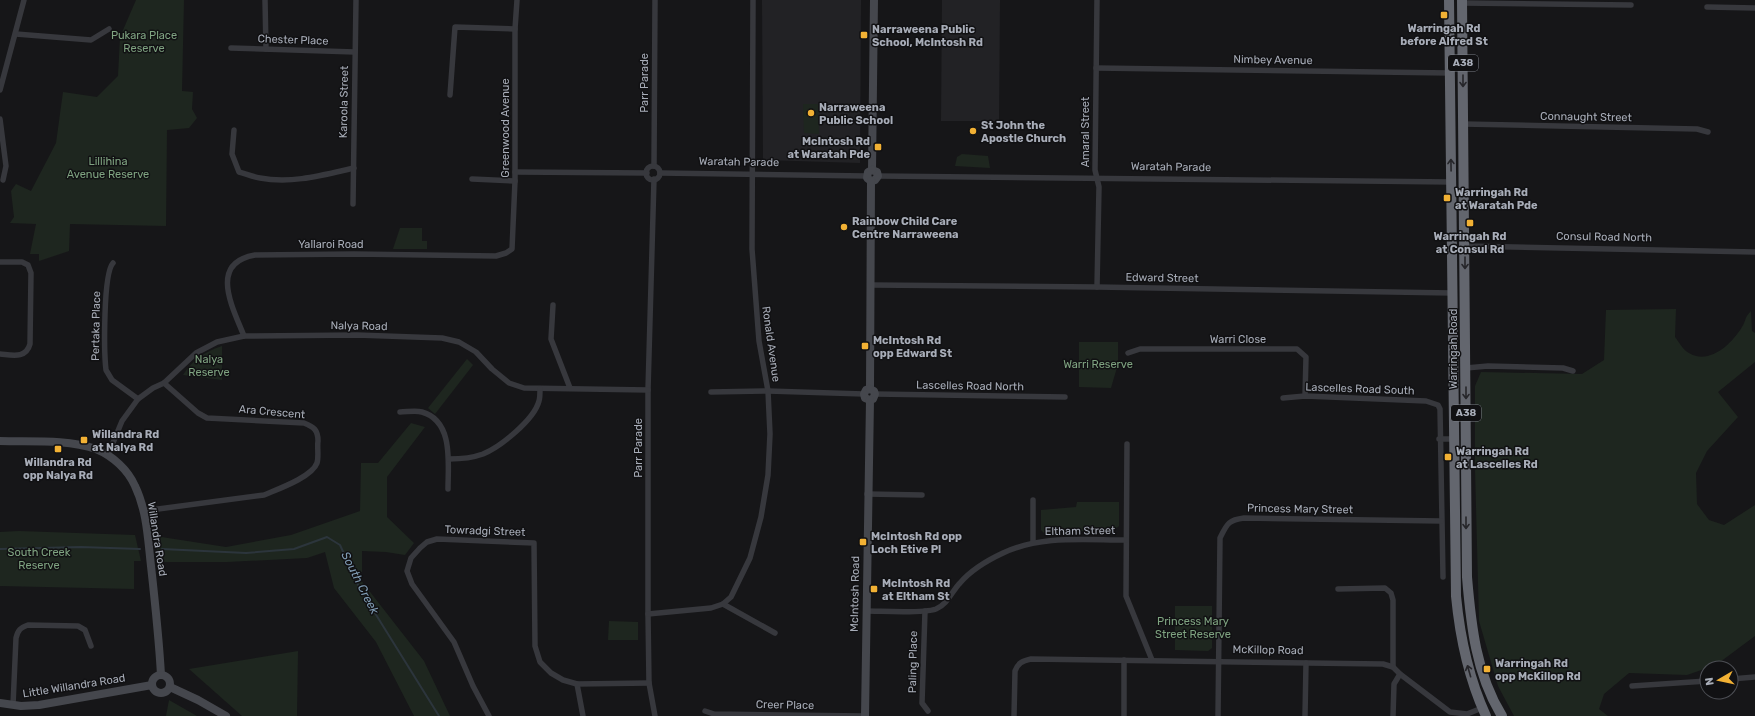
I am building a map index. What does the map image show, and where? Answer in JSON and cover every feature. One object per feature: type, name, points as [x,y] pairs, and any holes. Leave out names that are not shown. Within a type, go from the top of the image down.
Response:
[{"type":"highway","name":"Warringah Road","points":[[1449,0],[1457,607],[1462,643],[1469,672],[1484,712]]},
{"type":"highway","name":"Warringah Road","points":[[1462,1],[1467,577],[1471,625],[1477,655],[1484,679],[1502,716]]},
{"type":"highway","name":"Waratah Parade","points":[[1451,182],[1463,182]]},
{"type":"highway","name":"Consul Road North","points":[[1452,246],[1465,246]]},
{"type":"highway","points":[[1484,712],[1494,701]]},
{"type":"street","points":[[0,90],[24,0]]},
{"type":"street","points":[[265,0],[266,49]]},
{"type":"street","name":"Karoola Street","points":[[353,204],[356,0]]},
{"type":"street","name":"Greenwood Avenue","points":[[506,253],[512,249],[514,242],[515,29],[517,0]]},
{"type":"street","name":"Parr Parade","points":[[654,166],[655,0]]},
{"type":"street","name":"Ronald Avenue","points":[[723,604],[730,597],[750,558],[761,517],[768,476],[770,434],[768,391],[759,342],[752,249],[753,0]]},
{"type":"street","points":[[868,179],[868,172],[875,173],[874,0]]},
{"type":"street","name":"Amaral Street","points":[[1097,0],[1095,170],[1099,187],[1097,287]]},
{"type":"street","points":[[1462,1],[1570,2],[1630,5]]},
{"type":"street","points":[[1707,7],[1755,8]]},
{"type":"street","points":[[450,95],[455,26],[515,29]]},
{"type":"street","points":[[16,34],[91,40],[108,29]]},
{"type":"street","name":"Chester Place","points":[[231,48],[355,52]]},
{"type":"street","name":"Nimbey Avenue","points":[[1096,68],[1450,73]]},
{"type":"street","points":[[0,119],[6,166],[3,180]]},
{"type":"street","name":"Connaught Street","points":[[1463,124],[1697,129],[1708,132]]},
{"type":"street","points":[[234,130],[232,154],[239,172],[260,178],[287,179],[315,177],[354,168]]},
{"type":"street","points":[[654,166],[658,168],[660,172],[658,177],[654,179],[649,178],[647,173],[648,168],[654,166]]},
{"type":"street","points":[[515,172],[647,173]]},
{"type":"street","name":"Waratah Parade","points":[[660,172],[868,179]]},
{"type":"street","name":"Waratah Parade","points":[[875,173],[1096,178],[1451,182]]},
{"type":"street","points":[[472,179],[515,181]]},
{"type":"street","name":"Parr Parade","points":[[654,179],[648,390],[648,614],[649,683],[655,716]]},
{"type":"street","name":"McIntosh Road","points":[[865,716],[871,285],[868,179]]},
{"type":"street","name":"Consul Road North","points":[[1465,246],[1755,252]]},
{"type":"street","name":"Yallaroi Road","points":[[244,336],[228,291],[226,280],[232,266],[243,257],[255,255],[354,254],[496,256],[506,253]]},
{"type":"street","points":[[0,262],[22,262],[28,265],[31,273],[28,350],[24,354],[20,355],[0,354]]},
{"type":"street","name":"Pertaka Place","points":[[113,263],[108,271],[107,286],[106,370],[112,380],[138,399]]},
{"type":"street","name":"Edward Street","points":[[871,285],[1452,293]]},
{"type":"street","points":[[552,305],[551,339],[570,388]]},
{"type":"street","name":"Nalya Road","points":[[108,455],[122,421],[138,399],[152,388],[164,383],[196,353],[217,342],[244,336],[357,335],[442,338],[459,342],[476,352],[492,369],[509,383],[524,388],[648,390]]},
{"type":"street","name":"Warri Close","points":[[1128,352],[1140,349],[1297,349],[1306,357],[1305,396]]},
{"type":"street","points":[[1466,368],[1488,366],[1563,368],[1573,371]]},
{"type":"street","name":"Ara Crescent","points":[[143,511],[264,495],[303,476],[312,470],[317,462],[318,433],[312,426],[304,423],[207,418],[198,413],[164,383]]},
{"type":"street","points":[[448,459],[463,459],[482,454],[502,444],[530,416],[539,402],[540,389]]},
{"type":"street","name":"Lascelles Road North","points":[[711,392],[768,391],[1065,397]]},
{"type":"street","name":"Lascelles Road South","points":[[1283,398],[1305,396],[1426,401],[1436,403],[1440,409],[1439,439]]},
{"type":"street","points":[[400,412],[422,412],[435,419],[444,434],[448,448],[448,489]]},
{"type":"street","points":[[1443,577],[1439,439],[1454,439]]},
{"type":"street","name":"Willandra Road","points":[[0,441],[78,444],[98,450],[108,455],[121,466],[130,478],[138,492],[143,511],[155,606],[161,675]]},
{"type":"street","points":[[1127,444],[1126,596],[1152,660]]},
{"type":"street","points":[[867,494],[922,495]]},
{"type":"street","points":[[1033,500],[1033,542]]},
{"type":"street","name":"Princess Mary Street","points":[[1219,661],[1220,538],[1226,526],[1233,520],[1244,518],[1441,521]]},
{"type":"street","name":"Towradgi Street","points":[[489,716],[473,686],[454,642],[412,584],[407,571],[411,558],[427,542],[437,539],[534,543],[535,646],[540,662],[552,673],[563,680],[577,684],[649,683]]},
{"type":"street","name":"Eltham Street","points":[[866,611],[924,611],[940,606],[949,599],[966,576],[1005,552],[1033,542],[1064,540],[1126,540]]},
{"type":"street","points":[[1338,588],[1385,588],[1391,593],[1393,600],[1392,667],[1450,712],[1467,714],[1484,712]]},
{"type":"street","points":[[648,614],[711,608],[723,604],[775,633]]},
{"type":"street","name":"Paling Place","points":[[924,611],[922,703],[928,711]]},
{"type":"street","points":[[13,705],[16,638],[17,632],[22,627],[28,625],[78,626],[85,630],[91,646]]},
{"type":"street","name":"McKillop Road","points":[[1014,716],[1015,671],[1017,666],[1022,661],[1030,659],[1383,664],[1392,667]]},
{"type":"street","points":[[1124,660],[1124,716]]},
{"type":"street","points":[[1218,716],[1219,661]]},
{"type":"street","points":[[1305,716],[1306,663]]},
{"type":"street","points":[[1393,716],[1394,684],[1400,674]]},
{"type":"street","points":[[161,675],[167,678],[170,687],[166,692],[160,693],[155,690],[152,685],[154,679],[161,675]]},
{"type":"street","points":[[1739,678],[1755,677]]},
{"type":"street","points":[[1632,686],[1699,682]]},
{"type":"street","points":[[577,684],[583,716]]},
{"type":"street","name":"Little Willandra Road","points":[[0,703],[13,705],[40,705],[152,685]]},
{"type":"street","points":[[170,687],[198,700],[226,716]]},
{"type":"street","name":"Creer Place","points":[[705,711],[714,714],[865,716]]},
{"type":"shaded area","name":"Narraweena Public School","points":[[762,0],[861,0],[860,163],[763,160]]},
{"type":"shaded area","points":[[942,0],[1000,0],[999,121],[941,121]]},
{"type":"green space","name":"Lillihina Avenue Reserve","points":[[136,0],[184,0],[182,91],[193,92],[192,109],[197,118],[189,128],[167,130],[166,226],[70,224],[69,251],[39,261],[39,254],[30,254],[36,224],[10,223],[14,217],[11,191],[16,184],[31,191],[56,143],[63,92],[97,97],[118,76],[120,37]]},
{"type":"green space","points":[[803,104],[818,104],[819,134],[804,133]]},
{"type":"green space","points":[[962,154],[988,156],[990,168],[955,166],[957,157]]},
{"type":"green space","points":[[400,228],[422,228],[422,241],[427,241],[427,249],[393,249]]},
{"type":"green space","points":[[1676,309],[1675,337],[1687,352],[1704,357],[1712,355],[1726,346],[1742,327],[1751,311],[1752,331],[1755,333],[1755,362],[1718,392],[1738,417],[1707,451],[1696,473],[1697,504],[1709,520],[1724,525],[1755,505],[1755,636],[1723,660],[1699,660],[1699,671],[1687,675],[1629,673],[1604,694],[1599,709],[1608,716],[1514,716],[1498,686],[1479,621],[1475,469],[1475,386],[1481,372],[1582,374],[1604,360],[1606,310]]},
{"type":"green space","name":"Warri Reserve","points":[[1079,342],[1118,342],[1118,364],[1111,388],[1079,387]]},
{"type":"green space","name":"Nalya Reserve","points":[[222,346],[222,380],[183,375],[195,360]]},
{"type":"green space","points":[[467,359],[473,365],[435,414],[428,408]]},
{"type":"green space","points":[[411,423],[425,427],[387,477],[387,517],[414,543],[405,555],[386,552],[362,551],[362,572],[360,572],[360,579],[424,661],[450,716],[414,716],[376,642],[334,588],[325,552],[307,558],[227,562],[159,562],[155,536],[226,547],[291,535],[360,511],[361,463],[378,463]]},
{"type":"green space","points":[[1077,502],[1119,502],[1119,526],[1112,532],[1068,531],[1044,533],[1041,530],[1041,510],[1076,507]]},
{"type":"green space","name":"South Creek Reserve","points":[[19,531],[135,535],[141,561],[134,561],[134,589],[0,586],[0,532]]},
{"type":"green space","name":"Princess Mary Street Reserve","points":[[1175,606],[1212,606],[1212,648],[1208,651],[1175,650]]},
{"type":"green space","points":[[609,621],[638,622],[638,640],[608,640]]},
{"type":"green space","points":[[298,651],[297,716],[242,716],[189,669]]},
{"type":"green space","points":[[169,700],[197,716],[166,716]]},
{"type":"waterway","name":"South Creek","points":[[162,549],[246,553],[294,549],[327,537],[340,545],[360,589],[439,716]]},
{"type":"waterway","name":"South Creek","points":[[0,549],[81,547],[140,549]]},
{"type":"place","name":"Warringah Rd before Alfred St","points":[[1444,15]]},
{"type":"place","name":"Narraweena Public School, McIntosh Rd","points":[[864,35]]},
{"type":"place","name":"Narraweena Public School","points":[[811,113]]},
{"type":"place","name":"St John the Apostle Church","points":[[973,131]]},
{"type":"place","name":"McIntosh Rd at Waratah Pde","points":[[878,147]]},
{"type":"place","name":"Warringah Rd at Waratah Pde","points":[[1447,198]]},
{"type":"place","name":"Warringah Rd at Consul Rd","points":[[1470,223]]},
{"type":"place","name":"Rainbow Child Care Centre Narraweena","points":[[844,227]]},
{"type":"place","name":"McIntosh Rd opp Edward St","points":[[865,346]]},
{"type":"place","name":"Willandra Rd at Nalya Rd","points":[[84,440]]},
{"type":"place","name":"Willandra Rd opp Nalya Rd","points":[[58,449]]},
{"type":"place","name":"Warringah Rd at Lascelles Rd","points":[[1448,457]]},
{"type":"place","name":"McIntosh Rd opp Loch Etive Pl","points":[[863,542]]},
{"type":"place","name":"McIntosh Rd at Eltham St","points":[[874,589]]},
{"type":"place","name":"Warringah Rd opp McKillop Rd","points":[[1487,669]]},
{"type":"park label","name":"Pukara Place Reserve","points":[[144,41]]}]
